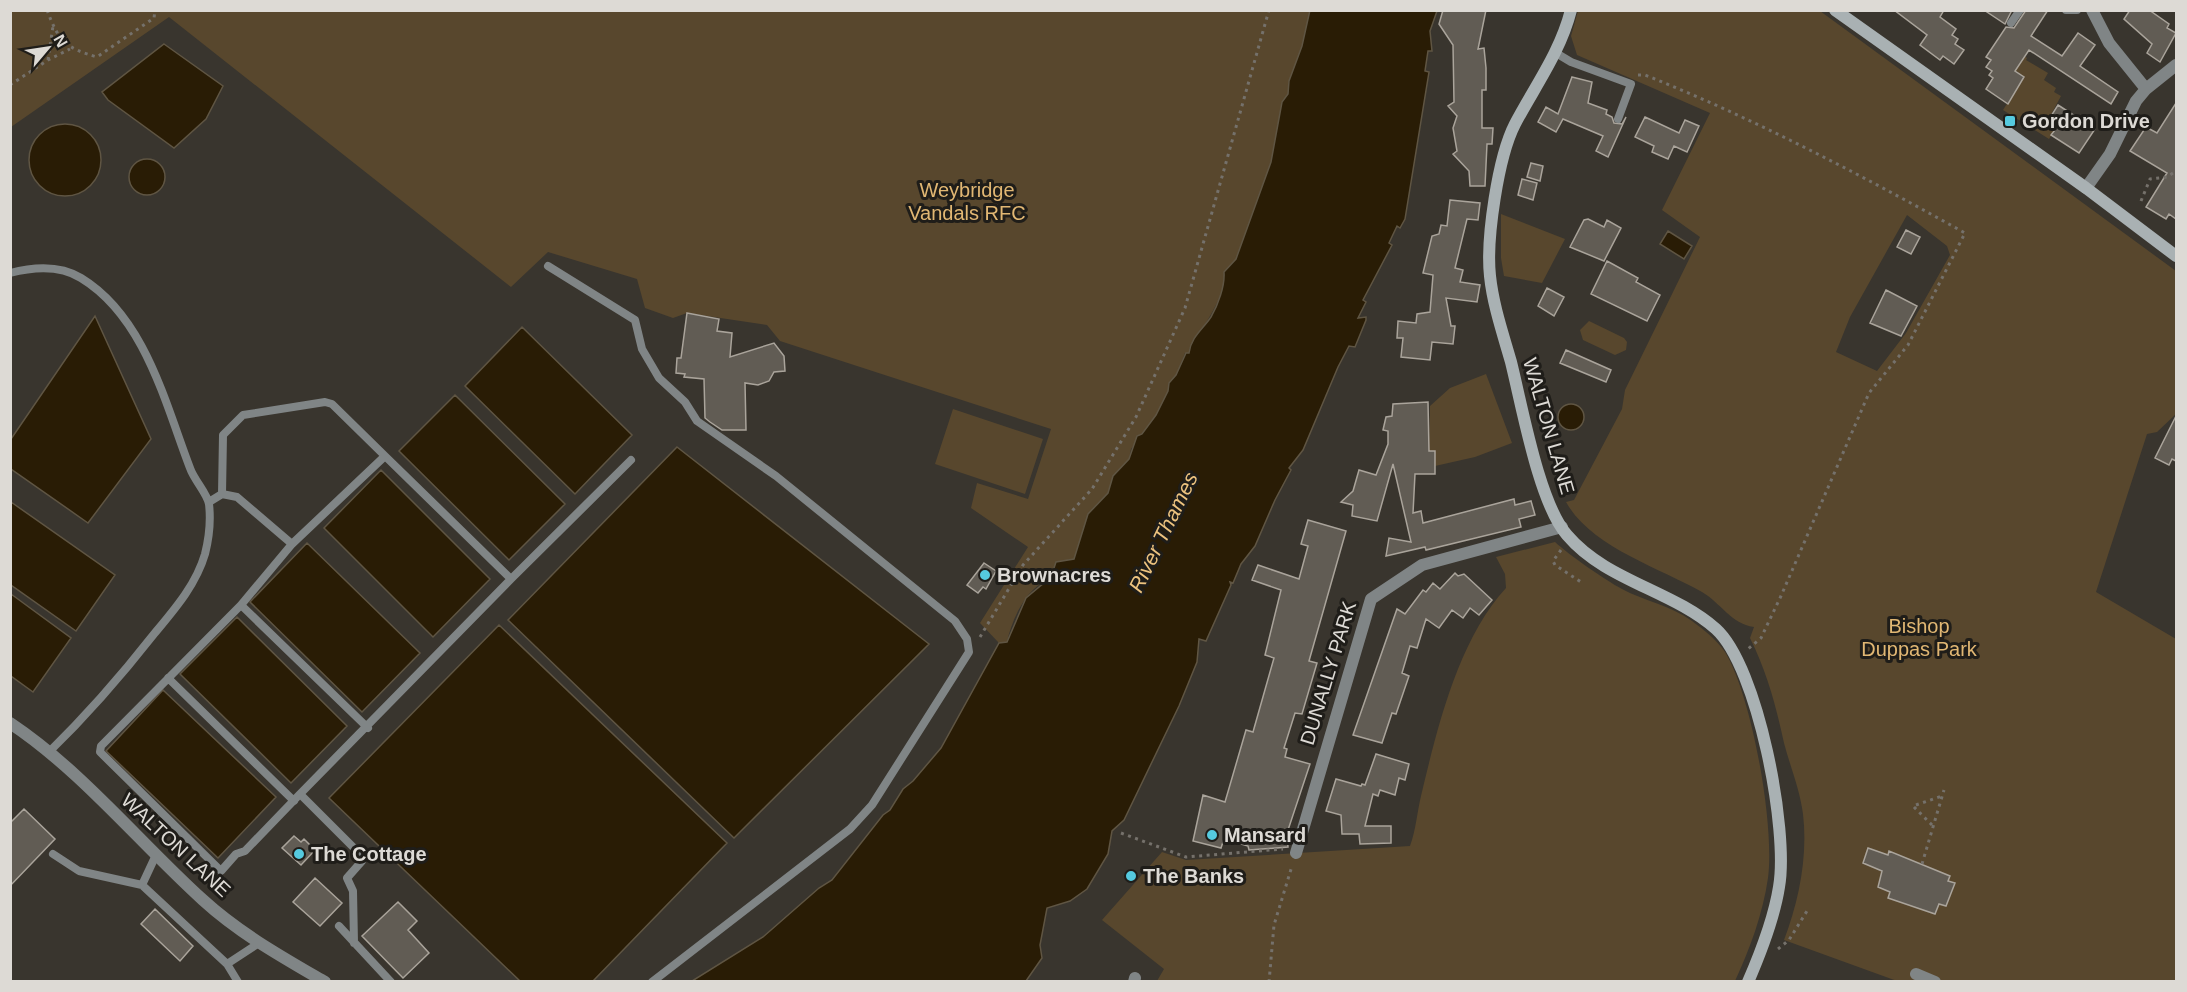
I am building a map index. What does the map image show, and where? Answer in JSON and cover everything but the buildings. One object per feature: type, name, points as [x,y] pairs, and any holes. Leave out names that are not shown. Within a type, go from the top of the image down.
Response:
[{"type":"main road","name":"WALTON LANE","points":[[1571,10],[1556,53],[1513,127],[1494,202],[1490,235],[1490,276],[1500,327],[1534,453],[1547,495],[1562,527],[1570,538],[1592,558],[1677,601],[1715,628],[1730,643],[1741,664],[1766,748],[1782,838],[1779,888],[1748,981]]},
{"type":"main road","points":[[1835,10],[2086,188],[2176,256]]},
{"type":"street","points":[[2092,10],[2109,43],[2146,89]]},
{"type":"street","points":[[2086,188],[2110,154],[2136,101],[2146,89],[2176,65]]},
{"type":"street","name":"DUNALLY PARK","points":[[1296,850],[1371,600],[1422,565],[1562,527]]},
{"type":"street","name":"WALTON LANE","points":[[10,723],[48,753],[204,901],[259,943],[325,981]]},
{"type":"street","points":[[1916,974],[1935,981]]},
{"type":"lane","points":[[2011,23],[2020,10]]},
{"type":"lane","points":[[2066,10],[2077,10]]},
{"type":"lane","points":[[1556,53],[1571,62],[1631,84],[1618,119]]},
{"type":"lane","points":[[548,266],[635,320],[642,349],[659,378],[685,402],[697,421],[776,476],[955,621],[967,639],[969,652],[872,805],[850,829],[652,981]]},
{"type":"lane","points":[[10,273],[32,267],[56,269],[80,277],[110,302],[131,329],[151,367],[195,481],[209,502],[209,531],[204,555],[197,575],[184,597],[118,680],[48,753]]},
{"type":"lane","points":[[222,494],[223,435],[243,415],[325,402],[332,404],[512,579]]},
{"type":"lane","points":[[385,456],[292,544],[241,605],[101,746],[100,752],[104,759],[221,871],[236,854],[245,851],[368,728],[631,460]]},
{"type":"lane","points":[[209,502],[222,494],[237,497],[292,544]]},
{"type":"lane","points":[[241,605],[368,728]]},
{"type":"lane","points":[[168,678],[362,856],[362,861],[347,878],[353,891],[354,943]]},
{"type":"lane","points":[[54,854],[79,871],[142,885],[227,964],[238,981]]},
{"type":"lane","points":[[142,885],[156,855]]},
{"type":"lane","points":[[339,926],[391,981]]},
{"type":"lane","points":[[227,964],[259,943]]},
{"type":"path","points":[[47,10],[53,26],[70,49],[97,57],[154,18],[153,10]]},
{"type":"path","points":[[969,652],[1023,565],[1092,489],[1136,417],[1185,308],[1269,10]]},
{"type":"path","points":[[48,60],[53,26]]},
{"type":"path","points":[[10,85],[48,60],[70,49]]},
{"type":"path","points":[[1622,81],[1645,75],[1710,101],[1882,186],[1965,233],[1908,345],[1869,393],[1761,638],[1746,650]]},
{"type":"path","points":[[2141,201],[2150,179],[2167,177],[2173,173],[2176,176]]},
{"type":"path","points":[[1570,538],[1553,561],[1581,582]]},
{"type":"path","points":[[1922,864],[1944,789]]},
{"type":"path","points":[[1933,826],[1913,806],[1942,796]]},
{"type":"path","points":[[1121,833],[1186,857],[1296,850],[1274,925],[1270,946],[1269,981]]},
{"type":"path","points":[[1774,952],[1790,940],[1807,911]]},
{"type":"green space","name":"Weybridge Vandals RFC","points":[[11,11],[1310,11],[1302,46],[1289,81],[1288,94],[1282,102],[1271,162],[1236,259],[1224,272],[1224,283],[1217,304],[1189,353],[1185,353],[1176,375],[1169,383],[1168,391],[1156,416],[1131,449],[1129,459],[1113,476],[1108,493],[1088,514],[1074,559],[1056,562],[1050,574],[1023,603],[1014,619],[1007,642],[999,643],[980,623],[1028,547],[971,508],[977,483],[1028,499],[1051,429],[780,341],[767,325],[687,313],[673,318],[645,308],[637,279],[548,252],[511,287],[169,17],[11,127]]},
{"type":"green space","name":"Bishop Duppas Park","points":[[1578,11],[1820,11],[2176,271],[2176,414],[2157,432],[2147,434],[2096,592],[2176,639],[2176,981],[1897,981],[1784,940],[1801,878],[1804,846],[1803,814],[1770,689],[1750,638],[1754,627],[1732,618],[1702,592],[1608,544],[1577,518],[1566,502],[1574,500],[1622,409],[1625,390],[1700,237],[1662,210],[1710,113],[1577,55],[1571,36]],"holes":[[[1907,215],[1947,246],[1950,255],[1906,333],[1877,371],[1836,352],[1850,317]]]},
{"type":"green space","points":[[2021,53],[2027,58],[2026,60],[2048,73],[2044,80],[2056,88],[2054,92],[2061,96],[2046,124],[2055,130],[2049,139],[2003,110],[2020,83],[2016,80],[2020,74],[2015,70]]},
{"type":"green space","points":[[1501,214],[1565,239],[1542,283],[1504,276],[1501,258]]},
{"type":"green space","points":[[1589,321],[1624,338],[1627,342],[1626,350],[1615,355],[1583,340],[1580,330]]},
{"type":"green space","points":[[1486,374],[1512,443],[1475,457],[1435,466],[1435,451],[1429,451],[1430,406],[1450,388]]},
{"type":"green space","points":[[953,409],[1043,439],[1025,494],[935,464]]},
{"type":"green space","points":[[1555,542],[1577,560],[1615,585],[1675,611],[1692,621],[1722,648],[1735,672],[1759,762],[1765,795],[1769,855],[1766,891],[1759,918],[1735,981],[1157,981],[1164,969],[1102,920],[1162,852],[1186,860],[1410,846],[1442,714],[1462,659],[1489,609],[1506,588],[1505,574],[1496,557]]},
{"type":"water","name":"River Thames","points":[[1310,10],[1437,11],[1430,31],[1432,51],[1428,51],[1425,71],[1429,72],[1405,219],[1400,228],[1397,226],[1389,243],[1392,245],[1363,300],[1366,302],[1358,318],[1366,317],[1366,320],[1355,347],[1349,346],[1338,367],[1303,450],[1289,468],[1291,470],[1255,546],[1241,564],[1233,583],[1230,582],[1231,585],[1206,641],[1199,639],[1197,662],[1179,706],[1124,820],[1112,831],[1108,854],[1087,889],[1070,901],[1047,908],[1040,945],[1042,958],[1026,981],[692,981],[763,937],[819,888],[832,880],[883,815],[890,810],[903,789],[913,781],[941,748],[999,643],[1007,642],[1026,598],[1051,577],[1056,562],[1074,559],[1088,514],[1108,493],[1113,476],[1129,459],[1137,436],[1142,434],[1156,415],[1168,391],[1169,383],[1216,307],[1222,289],[1224,272],[1236,259],[1271,162],[1282,102],[1288,94],[1289,81],[1302,46]]},
{"type":"water","points":[[164,44],[223,86],[206,119],[174,148],[108,100],[102,92]]},
{"type":"water","points":[[65,124],[85,130],[95,140],[101,160],[95,180],[85,190],[65,196],[45,190],[35,180],[29,160],[35,140],[45,130]]},
{"type":"water","points":[[147,159],[160,164],[165,177],[160,190],[147,195],[134,190],[129,177],[134,164]]},
{"type":"water","points":[[1668,231],[1692,246],[1684,259],[1660,244]]},
{"type":"water","points":[[95,316],[151,439],[88,523],[11,469],[11,439]]},
{"type":"water","points":[[522,327],[632,435],[575,494],[465,386]]},
{"type":"water","points":[[455,395],[565,504],[509,560],[399,451]]},
{"type":"water","points":[[1571,404],[1580,408],[1584,417],[1580,426],[1571,430],[1562,426],[1558,417],[1562,408]]},
{"type":"water","points":[[677,447],[929,644],[734,838],[508,620]]},
{"type":"water","points":[[381,470],[490,579],[433,637],[324,528]]},
{"type":"water","points":[[11,502],[115,575],[76,631],[11,585]]},
{"type":"water","points":[[307,543],[420,653],[362,712],[250,602]]},
{"type":"water","points":[[11,594],[71,638],[33,692],[11,676]]},
{"type":"water","points":[[237,617],[347,726],[291,783],[180,674]]},
{"type":"water","points":[[499,625],[727,843],[593,981],[520,981],[329,798]]},
{"type":"water","points":[[163,690],[276,797],[218,858],[106,751]]},
{"type":"place","name":"Gordon Drive","points":[[2010,121]]},
{"type":"place","name":"Brownacres","points":[[985,575]]},
{"type":"place","name":"Mansard","points":[[1212,835]]},
{"type":"place","name":"The Cottage","points":[[299,854]]},
{"type":"place","name":"The Banks","points":[[1131,876]]}]
